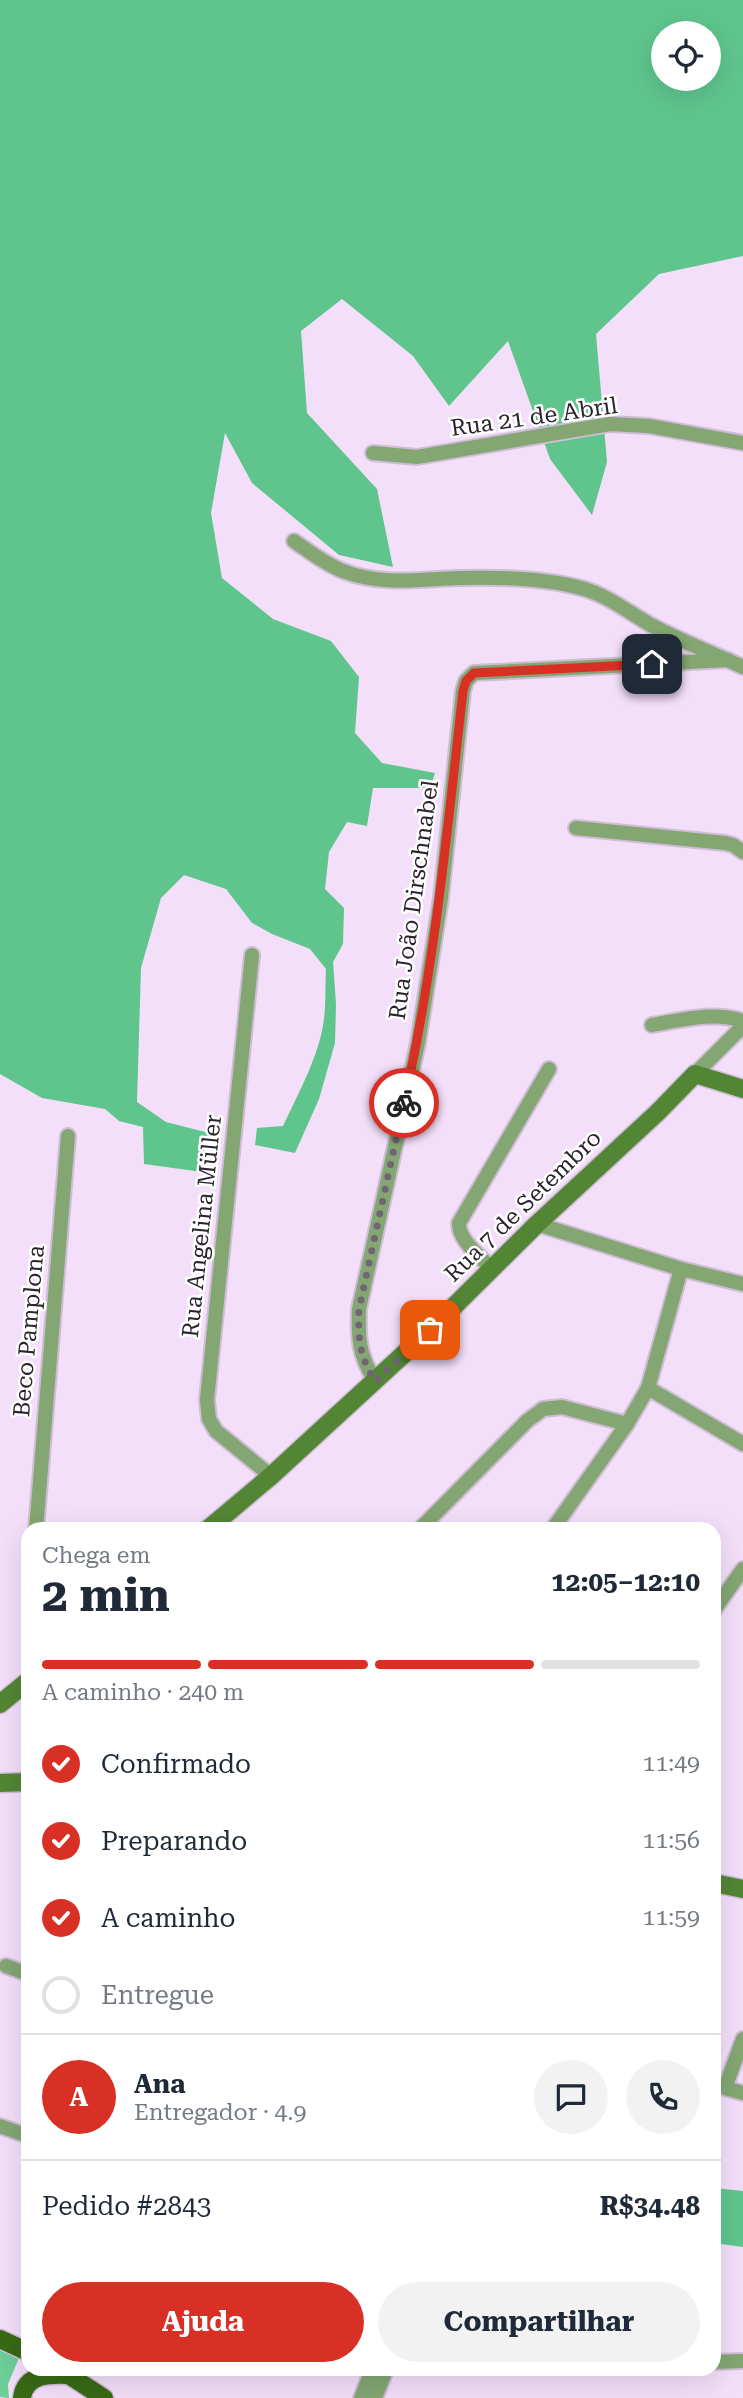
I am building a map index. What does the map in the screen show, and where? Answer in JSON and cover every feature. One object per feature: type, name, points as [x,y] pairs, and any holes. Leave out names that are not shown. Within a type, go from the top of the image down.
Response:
[{"type":"main road","points":[[0,2339],[21,2349]]},
{"type":"main road","points":[[22,2398],[24,2389],[32,2380],[43,2376]]},
{"type":"main road","points":[[72,2376],[104,2398]]},
{"type":"street","name":"Rua 21 de Abril","points":[[373,453],[417,457],[610,424],[649,426],[743,443]]},
{"type":"street","points":[[294,541],[319,559],[345,572],[370,578],[396,582],[459,578],[499,579],[579,587],[613,601],[677,638],[743,667]]},
{"type":"street","name":"Rua João Dirschnabel","points":[[375,1381],[363,1362],[358,1340],[359,1309],[418,1043],[439,912],[466,681],[474,673],[728,660]]},
{"type":"street","points":[[576,828],[725,843],[743,852]]},
{"type":"street","name":"Rua Angelina Müller","points":[[252,955],[207,1400],[209,1419],[216,1431],[271,1476]]},
{"type":"street","points":[[652,1025],[713,1016],[727,1016],[743,1023]]},
{"type":"street","name":"Rua 7 de Setembro","points":[[216,1522],[375,1381],[537,1224],[658,1112],[743,1023]]},
{"type":"street","points":[[491,1268],[463,1237],[459,1231],[459,1223],[549,1069]]},
{"type":"street","points":[[695,1074],[743,1088]]},
{"type":"street","name":"Beco Pamplona","points":[[37,1522],[68,1136]]},
{"type":"street","points":[[537,1224],[681,1269],[743,1284]]},
{"type":"street","points":[[558,1522],[627,1424],[648,1388],[681,1269]]},
{"type":"street","points":[[648,1388],[743,1444]]},
{"type":"street","points":[[427,1522],[527,1420],[543,1409],[562,1407],[627,1424]]},
{"type":"street","points":[[721,1600],[743,1569]]},
{"type":"street","points":[[0,1704],[21,1687]]},
{"type":"street","points":[[0,1783],[21,1782]]},
{"type":"street","points":[[721,1884],[743,1889]]},
{"type":"street","points":[[6,1966],[21,1971]]},
{"type":"street","points":[[721,2085],[743,2039]]},
{"type":"street","points":[[721,2087],[743,2093]]},
{"type":"street","points":[[0,2126],[21,2134]]},
{"type":"street","points":[[721,2362],[743,2361]]},
{"type":"street","points":[[360,2398],[369,2376]]},
{"type":"street","points":[[375,2398],[384,2376]]},
{"type":"green space","points":[[0,0],[743,0],[743,256],[659,274],[596,334],[607,462],[592,515],[550,459],[508,341],[449,406],[413,356],[342,299],[301,331],[307,413],[377,489],[393,567],[339,555],[252,483],[225,433],[211,513],[222,578],[273,619],[331,641],[359,677],[355,733],[382,763],[435,773],[430,788],[373,788],[367,826],[347,822],[329,852],[325,889],[344,908],[343,944],[333,962],[335,1043],[319,1099],[295,1153],[255,1145],[257,1128],[283,1126],[308,1074],[322,1032],[326,969],[310,949],[252,923],[226,889],[184,875],[161,898],[141,968],[137,1102],[166,1122],[209,1133],[202,1172],[144,1164],[143,1127],[119,1121],[105,1109],[42,1098],[0,1074]]},
{"type":"green space","points":[[721,2189],[743,2191],[743,2247],[721,2244]]},
{"type":"green space","points":[[0,2350],[19,2358],[8,2384],[9,2398],[0,2397]]},
{"type":"way so far","points":[[404,1103],[359,1309],[358,1340],[363,1362],[375,1381],[430,1330]]},
{"type":"route","points":[[404,1103],[418,1043],[441,898],[466,681],[474,673],[652,664]]}]
